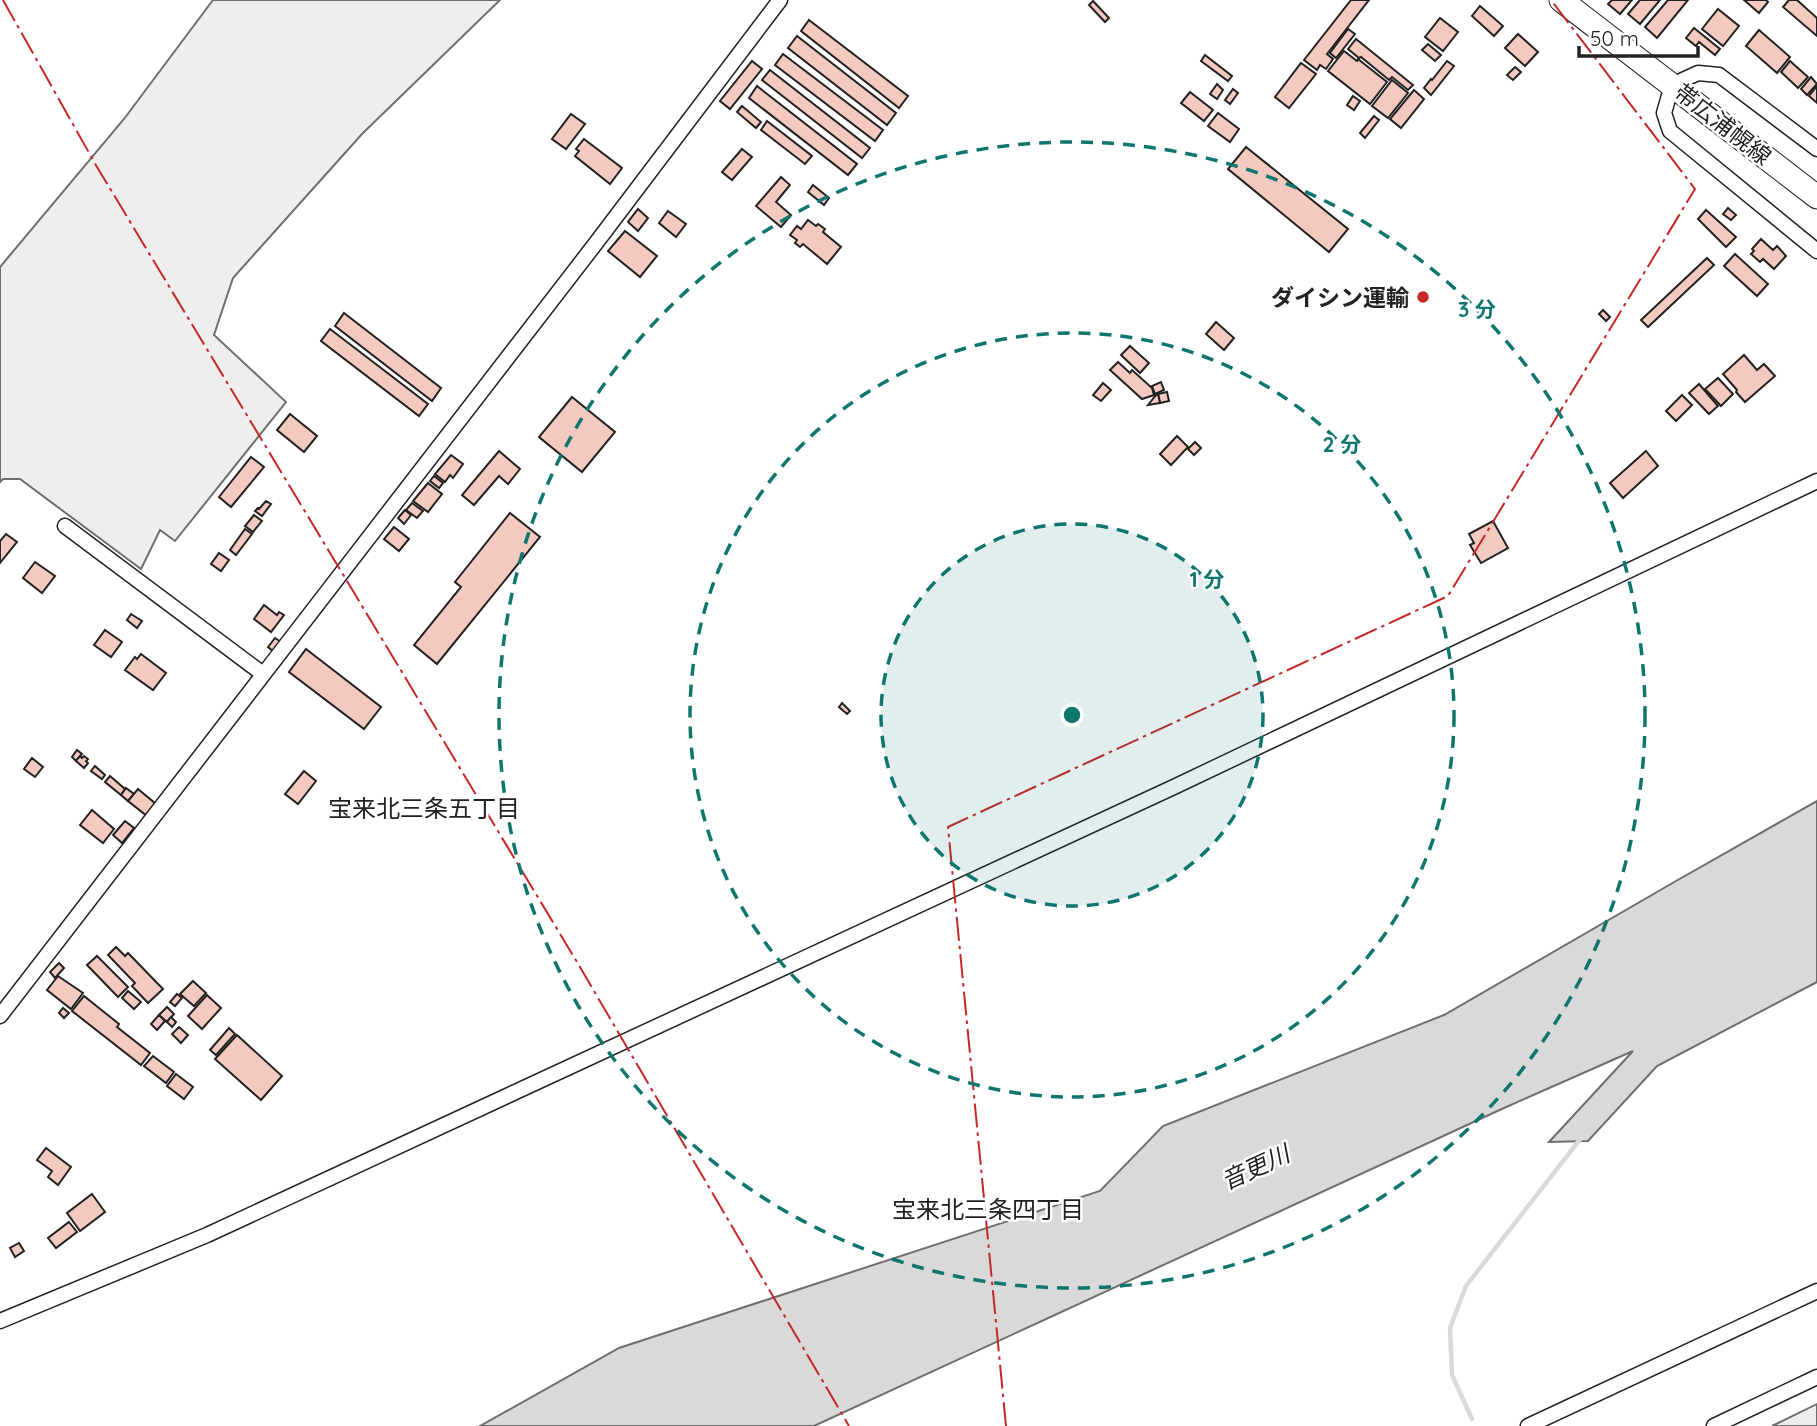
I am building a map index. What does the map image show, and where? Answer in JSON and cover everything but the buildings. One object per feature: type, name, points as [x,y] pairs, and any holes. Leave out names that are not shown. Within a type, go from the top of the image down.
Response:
[{"type":"main road","name":"帯広浦幌線","points":[[1562,0],[1817,197]]},
{"type":"street","points":[[0,1016],[780,0]]},
{"type":"street","points":[[1817,149],[1719,75],[1698,73],[1672,85],[1664,113],[1670,131],[1817,251]]},
{"type":"street","points":[[0,1321],[206,1235],[496,1101],[1176,786],[1817,481]]},
{"type":"street","points":[[65,526],[263,674]]},
{"type":"street","points":[[1528,1426],[1817,1291]]},
{"type":"street","points":[[1714,1426],[1817,1377]]},
{"type":"shaded area","points":[[213,0],[500,0],[362,134],[233,278],[214,335],[286,402],[175,541],[160,530],[141,569],[20,479],[3,479],[0,482],[0,267],[124,119]]},
{"type":"shaded area","points":[[1817,1404],[1817,1426],[1772,1426]]},
{"type":"water","name":"音更川","points":[[1817,801],[1817,982],[1657,1066],[1588,1141],[1549,1142],[1633,1051],[814,1426],[480,1426],[619,1348],[1100,1191],[1163,1126],[1444,1015]]},
{"type":"waterway","points":[[1472,1419],[1452,1375],[1450,1328],[1466,1286],[1581,1138]]},
{"type":"power","points":[[3,0],[97,167],[577,962],[849,1426]]},
{"type":"power","points":[[1006,1426],[948,827],[1448,596],[1695,189],[1551,0]]},
{"type":"place","name":"ダイシン運輸","points":[[1423,297]]},
{"type":"district","name":"宝来北三条五丁目","points":[[424,808]]},
{"type":"district","name":"宝来北三条四丁目","points":[[988,1209]]}]
